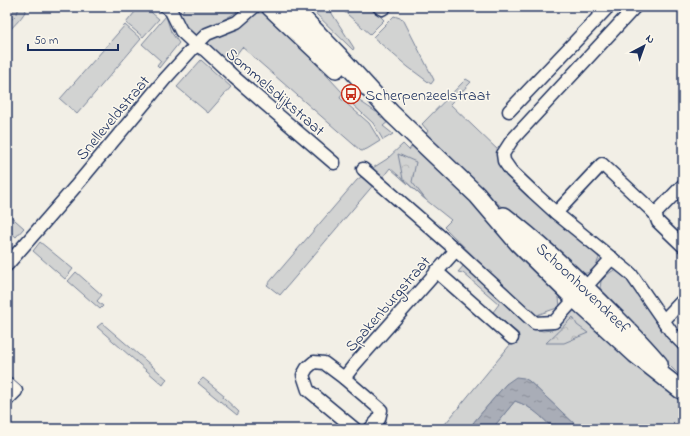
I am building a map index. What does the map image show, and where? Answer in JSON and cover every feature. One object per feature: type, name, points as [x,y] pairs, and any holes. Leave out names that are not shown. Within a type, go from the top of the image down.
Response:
[{"type":"street","name":"Sommelsdijkstraat","points":[[166,7],[171,11],[181,31],[205,50],[334,163]]},
{"type":"street","name":"Snelleveldstraat","points":[[7,265],[196,44],[207,34],[237,22],[254,7]]},
{"type":"street","name":"Schoonhovendreef","points":[[270,7],[356,87],[391,113]]},
{"type":"street","name":"Schoonhovendreef","points":[[292,7],[391,113],[477,196],[518,243],[580,294],[634,354],[682,391]]},
{"type":"street","points":[[379,7],[382,9],[385,7]]},
{"type":"street","points":[[509,112],[608,7]]},
{"type":"street","points":[[635,7],[512,140],[503,154],[504,161],[511,171],[556,213],[631,274],[672,333],[683,344]]},
{"type":"street","points":[[581,35],[596,49]]},
{"type":"street","points":[[545,73],[560,88]]},
{"type":"street","points":[[556,213],[602,164],[648,207],[658,222],[683,246]]},
{"type":"street","points":[[363,169],[456,250],[535,323],[554,322],[612,258]]},
{"type":"street","points":[[654,214],[683,185]]},
{"type":"street","name":"Spakenburgstraat","points":[[344,378],[436,271],[456,250]]},
{"type":"street","points":[[436,271],[512,338]]},
{"type":"street","points":[[664,320],[683,300]]},
{"type":"street","points":[[355,429],[308,390],[303,375],[307,368],[314,362],[324,363],[381,410],[379,419],[370,429]]},
{"type":"street","points":[[7,383],[16,390],[7,400]]},
{"type":"green space","points":[[7,7],[27,7],[21,18],[7,33]]},
{"type":"green space","points":[[7,7],[19,7],[17,14],[7,24]]},
{"type":"green space","points":[[139,7],[145,7],[159,19],[143,37],[126,23]]},
{"type":"green space","points":[[181,7],[234,7],[237,12],[197,35],[187,31],[179,13],[184,10]]},
{"type":"green space","points":[[309,7],[333,7],[331,12],[354,48],[353,50]]},
{"type":"green space","points":[[337,7],[371,7],[384,20],[370,34]]},
{"type":"green space","points":[[255,13],[265,13],[304,51],[343,93],[340,98],[369,123],[380,141],[361,151],[242,47],[230,63],[236,69],[234,70],[208,46],[208,38]]},
{"type":"green space","points":[[166,16],[171,32],[179,43],[159,68],[157,66],[161,61],[142,44]]},
{"type":"green space","points":[[394,16],[403,19],[434,80],[431,84],[408,67],[373,37]]},
{"type":"green space","points":[[125,25],[141,39],[77,114],[60,99]]},
{"type":"green space","points":[[201,60],[231,87],[208,113],[177,87]]},
{"type":"green space","points":[[466,79],[471,82],[450,104],[500,152],[593,248],[599,258],[595,268],[587,273],[575,274],[424,136],[428,131],[422,124]]},
{"type":"green space","points":[[357,99],[376,112],[378,111],[389,121],[383,126],[393,134],[383,140],[373,123],[352,104]]},
{"type":"green space","points":[[403,144],[409,150],[413,144],[450,179],[558,288],[560,307],[534,316],[444,227],[451,220],[390,168],[380,181],[368,171],[387,159]]},
{"type":"green space","points":[[398,154],[416,162],[412,182],[426,200],[403,179]]},
{"type":"green space","points":[[365,174],[375,183],[280,295],[267,285],[357,180]]},
{"type":"green space","points":[[7,213],[24,228],[16,237],[7,229]]},
{"type":"green space","points":[[40,242],[73,269],[65,279],[33,251]]},
{"type":"green space","points":[[465,264],[534,329],[543,331],[552,330],[567,310],[582,311],[673,392],[683,404],[683,429],[580,429],[529,381],[506,384],[468,429],[441,429],[519,334],[493,312],[499,304],[463,273],[458,272]]},
{"type":"green space","points":[[617,268],[628,279],[683,348],[683,379],[599,295],[601,281]]},
{"type":"green space","points":[[76,272],[102,295],[97,301],[103,306],[100,309],[68,281]]},
{"type":"green space","points":[[573,317],[577,325],[588,333],[564,343],[546,343]]},
{"type":"green space","points":[[102,323],[167,379],[163,385],[97,327]]},
{"type":"green space","points":[[203,378],[224,395],[223,397],[239,412],[237,415],[198,383]]},
{"type":"green space","points":[[515,401],[532,409],[554,429],[492,429]]},
{"type":"water","points":[[516,377],[524,378],[529,381],[580,429],[554,429],[532,409],[515,401],[492,429],[468,429],[506,384]]},
{"type":"place","name":"Scherpenzeelstraat","points":[[351,94]]}]
